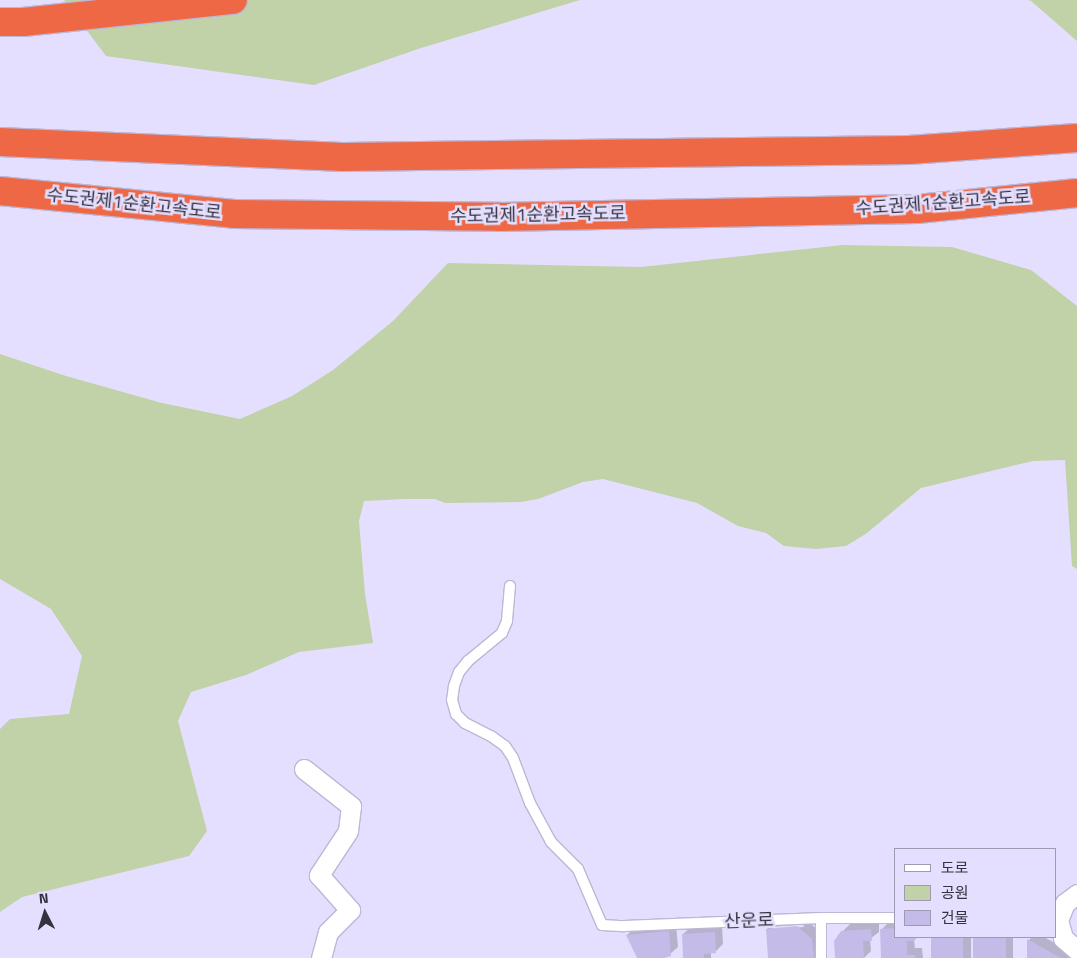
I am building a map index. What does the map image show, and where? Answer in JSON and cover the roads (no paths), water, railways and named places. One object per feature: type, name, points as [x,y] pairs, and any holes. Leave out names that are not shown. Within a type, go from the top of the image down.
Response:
[{"type":"highway","points":[[0,22],[23,22],[233,0]]},
{"type":"highway","points":[[0,142],[344,157],[909,150],[1077,138]]},
{"type":"highway","name":"수도권제1순환고속도로","points":[[0,191],[234,214],[499,217],[918,209],[1077,192]]},
{"type":"street","points":[[304,769],[351,806],[348,831],[319,875],[350,910],[328,932],[321,958]]},
{"type":"street","points":[[1077,894],[1065,903],[1057,920],[1063,938],[1077,950]]},
{"type":"lane","name":"산운로","points":[[510,586],[507,621],[502,634],[468,661],[459,672],[452,700],[456,714],[465,723],[491,736],[505,746],[513,758],[530,803],[551,842],[578,869],[602,925],[624,926],[821,918],[894,918]]},
{"type":"lane","points":[[821,918],[821,958]]}]
